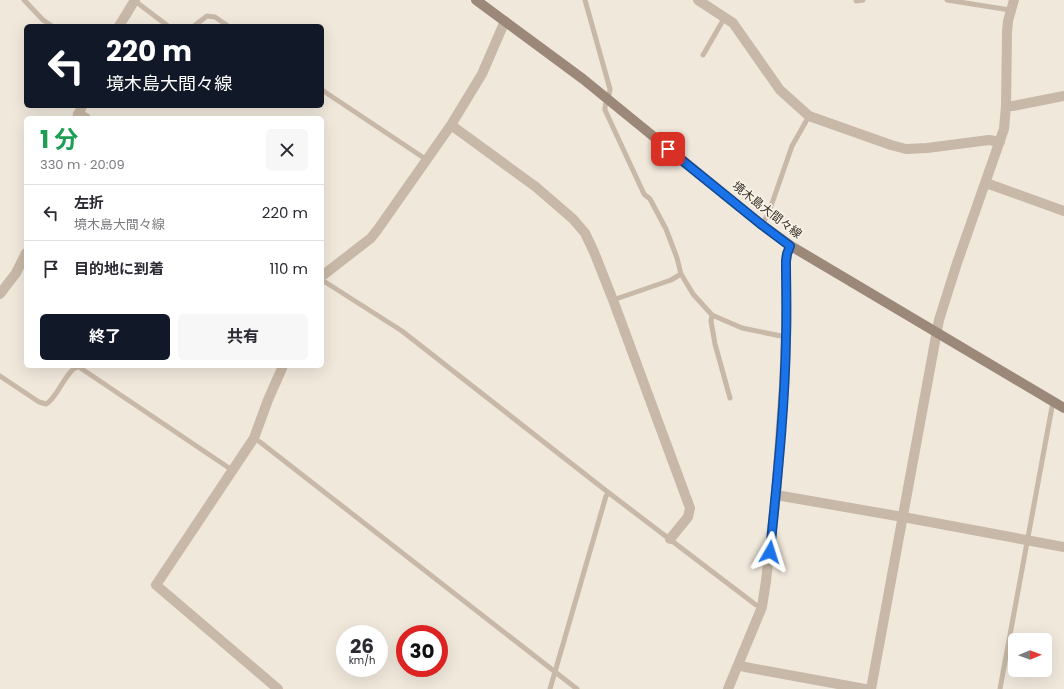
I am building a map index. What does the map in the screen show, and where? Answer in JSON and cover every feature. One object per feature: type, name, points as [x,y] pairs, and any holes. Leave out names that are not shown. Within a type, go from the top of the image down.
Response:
[{"type":"main road","name":"境木島大間々線","points":[[476,0],[583,79],[762,225],[790,246],[1060,405]]},
{"type":"street","points":[[120,24],[135,0]]},
{"type":"street","points":[[698,0],[733,23],[780,90],[809,116],[906,149],[927,148],[989,140],[1000,142]]},
{"type":"street","points":[[871,689],[939,320],[957,263],[1004,129],[1006,106],[1006,44],[1010,10],[1014,0]]},
{"type":"street","points":[[324,274],[371,238],[427,160],[451,125],[482,74],[505,21]]},
{"type":"street","points":[[1006,106],[1064,96]]},
{"type":"street","points":[[451,125],[536,186],[580,226],[594,252],[690,508],[688,517],[670,539]]},
{"type":"street","points":[[986,183],[1064,211]]},
{"type":"street","points":[[728,689],[762,607],[766,581],[776,495],[786,337],[786,261],[790,246]]},
{"type":"street","points":[[0,294],[16,273],[24,256]]},
{"type":"street","points":[[278,689],[156,585],[254,438],[268,400],[283,368]]},
{"type":"street","points":[[776,495],[1064,547]]},
{"type":"street","points":[[739,665],[865,689]]},
{"type":"lane","points":[[24,0],[43,20],[49,24]]},
{"type":"lane","points":[[135,0],[165,24]]},
{"type":"lane","points":[[585,0],[610,90],[604,105],[608,120],[644,194],[650,199],[666,230],[677,258],[681,274],[693,294],[712,315],[742,328],[786,337]]},
{"type":"lane","points":[[856,1],[863,0]]},
{"type":"lane","points":[[947,0],[1010,10]]},
{"type":"lane","points":[[197,24],[207,16],[214,17],[225,24]]},
{"type":"lane","points":[[703,55],[725,17]]},
{"type":"lane","points":[[324,91],[427,160]]},
{"type":"lane","points":[[762,225],[769,212],[792,146],[809,116]]},
{"type":"lane","points":[[613,300],[671,280],[681,274]]},
{"type":"lane","points":[[324,281],[402,331],[609,493],[756,605],[762,607]]},
{"type":"lane","points":[[712,315],[711,321],[715,344],[730,398]]},
{"type":"lane","points":[[0,376],[39,402],[46,404],[52,400],[73,369],[76,368]]},
{"type":"lane","points":[[80,368],[232,470]]},
{"type":"lane","points":[[1000,689],[1052,407],[1060,405]]},
{"type":"lane","points":[[254,438],[576,689]]},
{"type":"lane","points":[[550,689],[606,496],[609,493]]},
{"type":"route","points":[[668,149],[790,246],[786,261],[786,337],[784,385],[776,495],[770,552]]}]
